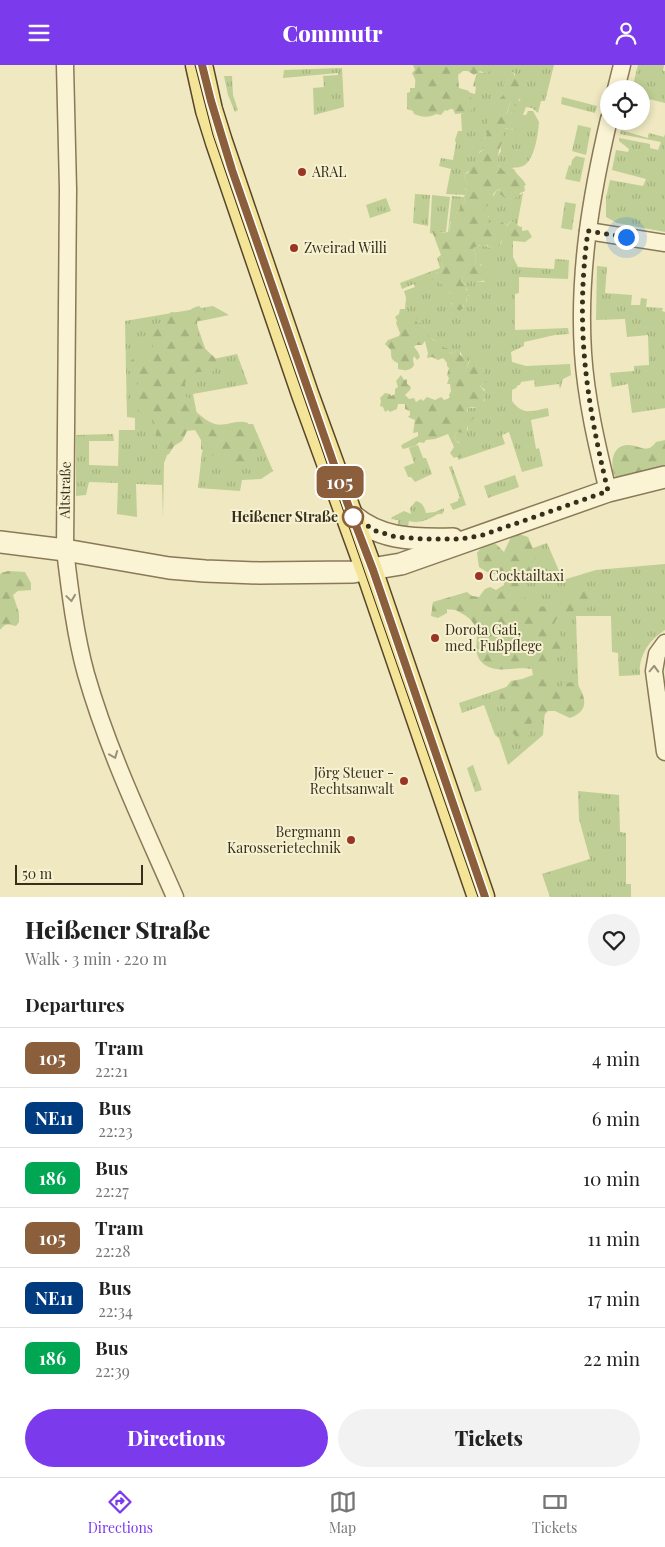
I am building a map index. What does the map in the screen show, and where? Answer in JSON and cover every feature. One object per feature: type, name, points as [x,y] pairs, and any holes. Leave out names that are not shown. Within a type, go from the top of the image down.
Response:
[{"type":"main road","points":[[199,65],[209,110],[219,142],[481,897]]},
{"type":"street","name":"Altstraße","points":[[65,65],[68,199],[65,550],[77,631],[86,672],[97,708],[126,785],[175,897]]},
{"type":"street","points":[[618,80],[622,65]]},
{"type":"street","points":[[606,130],[596,174],[582,278],[583,354],[589,404],[608,491]]},
{"type":"street","points":[[588,231],[665,243]]},
{"type":"street","points":[[0,542],[65,550],[169,568],[205,571],[294,573],[369,570],[401,564],[608,491],[665,477]]},
{"type":"street","points":[[346,509],[367,526],[396,537],[461,539],[483,535]]},
{"type":"street","points":[[665,643],[655,658],[654,671],[665,752]]},
{"type":"green space","points":[[413,65],[485,65],[490,67],[491,70],[487,74],[480,71],[474,75],[468,71],[463,71],[458,75],[459,88],[469,91],[469,96],[472,99],[471,104],[475,104],[474,109],[465,113],[455,114],[453,109],[450,109],[445,110],[441,115],[436,114],[425,117],[414,114],[413,111],[407,109],[407,93],[410,92],[410,88],[415,88],[412,73],[415,70]]},
{"type":"green space","points":[[485,65],[554,65],[545,101],[541,101],[538,113],[532,108],[526,107],[523,115],[526,115],[528,111],[533,111],[539,122],[533,153],[523,166],[504,171],[498,165],[504,128],[514,130],[523,121],[520,116],[512,112],[509,116],[506,115],[511,101],[519,101],[525,95],[515,81],[515,74],[513,72],[510,75],[504,96],[492,114],[490,129],[484,139],[484,149],[479,152],[479,162],[464,175],[466,182],[464,188],[467,190],[465,195],[446,194],[451,169],[439,166],[441,158],[453,160],[455,140],[458,131],[462,131],[461,114],[472,109],[468,92],[475,94],[476,87],[473,86],[477,72],[484,73]]},
{"type":"green space","points":[[638,65],[664,65],[665,103],[650,99],[650,80],[634,80]]},
{"type":"green space","points":[[342,68],[344,107],[314,115],[313,88],[324,87],[323,76],[338,75],[338,73],[283,78],[284,70]]},
{"type":"green space","points":[[513,72],[520,88],[522,90],[525,89],[527,93],[523,100],[519,99],[518,106],[513,105],[511,101],[506,114],[509,115],[513,111],[520,113],[519,115],[524,119],[521,126],[516,130],[504,128],[498,165],[504,171],[508,167],[514,169],[526,185],[524,186],[525,191],[520,193],[519,198],[515,197],[513,199],[505,198],[498,189],[493,194],[494,200],[484,211],[489,213],[487,223],[491,222],[498,226],[502,222],[507,226],[511,221],[522,227],[522,231],[528,230],[532,237],[525,242],[502,240],[499,246],[490,248],[487,245],[483,247],[480,245],[473,248],[476,255],[475,262],[481,266],[483,264],[486,267],[490,266],[494,273],[489,279],[478,281],[466,280],[463,275],[461,282],[467,286],[466,290],[471,293],[467,297],[466,303],[464,303],[463,309],[460,311],[452,306],[452,294],[447,291],[447,286],[444,287],[436,279],[430,280],[431,273],[440,272],[443,266],[441,259],[437,258],[441,255],[432,231],[437,231],[438,233],[449,232],[451,220],[456,217],[460,204],[465,202],[464,197],[467,190],[463,187],[466,182],[464,175],[469,172],[467,169],[469,165],[478,161],[479,153],[484,149],[479,143],[483,141],[487,134],[486,131],[490,129],[487,122],[494,111],[493,107],[501,100],[500,98],[504,93],[504,83],[509,80],[508,76]]},
{"type":"green space","points":[[224,76],[232,76],[233,95],[238,110],[235,112],[228,95]]},
{"type":"green space","points":[[562,97],[597,106],[595,113],[561,104]]},
{"type":"green space","points":[[578,125],[591,128],[586,155],[572,151]]},
{"type":"green space","points":[[621,130],[648,138],[649,133],[664,137],[665,134],[665,232],[617,223],[606,217],[606,198],[610,180],[643,186],[646,179],[612,170],[616,150],[628,152],[629,149],[619,141],[619,138],[650,144],[650,148],[658,150],[661,142],[620,134]]},
{"type":"green space","points":[[576,156],[585,158],[580,182],[565,179],[569,165],[571,166],[572,160]]},
{"type":"green space","points":[[498,189],[507,198],[512,199],[523,193],[517,226],[511,221],[506,226],[504,223],[498,226],[487,223],[486,220],[489,216],[484,212],[485,208]]},
{"type":"green space","points":[[415,194],[430,195],[428,226],[413,223]]},
{"type":"green space","points":[[432,195],[450,197],[446,232],[438,233],[432,231],[433,234],[430,233]]},
{"type":"green space","points":[[452,196],[464,197],[465,202],[460,206],[456,217],[450,222],[448,232]]},
{"type":"green space","points":[[386,198],[391,211],[370,218],[366,205]]},
{"type":"green space","points":[[565,202],[576,204],[572,230],[561,228]]},
{"type":"green space","points":[[502,240],[513,240],[513,257],[518,267],[554,269],[555,259],[569,260],[568,279],[519,277],[519,293],[515,294],[515,330],[568,328],[569,334],[524,342],[524,346],[511,352],[512,362],[526,366],[570,364],[571,375],[563,379],[560,389],[559,384],[535,387],[534,380],[521,382],[520,385],[512,390],[512,401],[520,409],[532,411],[548,408],[549,416],[531,420],[536,449],[539,448],[543,466],[522,472],[509,432],[502,435],[505,444],[458,460],[464,452],[454,435],[457,432],[468,430],[468,407],[478,407],[485,400],[485,390],[480,386],[487,382],[482,377],[484,370],[469,360],[467,368],[463,371],[461,368],[463,358],[460,351],[456,351],[453,354],[444,349],[442,345],[427,336],[424,326],[418,324],[416,320],[402,317],[399,314],[400,309],[405,309],[406,298],[404,291],[415,287],[414,284],[402,289],[400,283],[440,268],[437,258],[441,259],[443,266],[440,273],[433,274],[437,280],[447,286],[447,291],[452,294],[453,301],[451,304],[463,309],[467,296],[469,296],[465,284],[461,283],[463,274],[475,281],[484,282],[486,267],[475,262],[476,255],[473,248],[486,245],[490,248],[501,244]]},
{"type":"green space","points":[[597,266],[607,267],[605,293],[632,295],[631,305],[640,305],[641,298],[647,299],[646,307],[663,308],[662,311],[665,312],[665,408],[632,413],[628,384],[612,387],[610,373],[634,371],[634,366],[649,365],[648,335],[627,337],[625,319],[596,320]]},
{"type":"green space","points":[[199,306],[207,313],[205,319],[197,321],[198,342],[215,358],[218,366],[211,373],[199,372],[187,376],[185,383],[186,397],[192,399],[194,410],[212,423],[219,425],[248,423],[258,450],[255,463],[235,464],[206,453],[201,449],[201,440],[195,430],[187,431],[182,441],[174,446],[169,454],[162,457],[156,442],[158,427],[147,413],[138,410],[132,403],[131,394],[138,387],[138,381],[131,375],[127,364],[140,353],[153,349],[151,326],[160,323],[171,312],[185,314]]},
{"type":"green space","points":[[213,306],[229,315],[196,322],[209,360],[237,354],[248,384],[193,394],[199,425],[253,424],[273,471],[261,479],[242,480],[240,491],[198,488],[202,452],[204,449],[202,430],[185,428],[171,445],[164,463],[163,518],[162,485],[136,484],[137,517],[117,514],[118,483],[89,482],[86,495],[76,496],[76,435],[113,434],[114,441],[89,441],[89,465],[118,466],[119,430],[135,430],[135,418],[127,417],[125,321]]},
{"type":"green space","points":[[399,314],[407,318],[415,316],[418,318],[416,320],[418,324],[421,323],[424,326],[431,338],[437,342],[442,342],[444,348],[447,348],[450,353],[453,354],[456,351],[460,351],[460,355],[465,358],[465,363],[461,368],[463,370],[467,368],[471,356],[476,354],[478,358],[477,363],[481,364],[484,370],[483,377],[487,382],[480,386],[486,393],[482,408],[468,407],[467,411],[474,418],[467,425],[467,432],[457,432],[454,435],[456,441],[461,444],[466,454],[459,458],[454,458],[450,453],[454,447],[448,434],[426,440],[424,443],[419,442],[415,446],[403,449],[401,446],[403,444],[418,436],[418,432],[413,433],[415,420],[408,417],[410,411],[405,409],[405,404],[398,404],[397,409],[390,412],[388,410],[385,412],[383,407],[380,406],[380,398],[385,393],[391,396],[395,394],[395,389],[398,387],[396,381],[401,375],[404,380],[407,379],[407,384],[411,387],[405,395],[409,399],[414,398],[416,402],[421,399],[423,401],[427,397],[435,400],[441,397],[444,400],[450,398],[450,384],[447,384],[449,368],[447,363],[443,358],[438,360],[432,357],[427,358],[428,353],[425,341],[422,345],[414,347],[420,357],[417,360],[414,356],[413,367],[407,370],[398,369],[398,363],[393,360],[390,349],[385,344],[388,340],[399,336],[400,333],[395,317]]},
{"type":"green space","points":[[665,440],[665,472],[616,478],[612,463],[618,449],[622,446],[632,445],[646,449],[653,446],[656,442]]},
{"type":"green space","points":[[418,445],[423,458],[426,458],[432,474],[415,482],[411,477],[408,477],[404,467],[414,463],[409,448]]},
{"type":"green space","points":[[452,466],[466,505],[453,510],[450,504],[458,501],[460,498],[449,467]]},
{"type":"green space","points":[[515,475],[519,487],[488,498],[484,486]]},
{"type":"green space","points":[[416,501],[423,506],[426,513],[444,508],[444,511],[442,514],[424,521],[409,521],[408,526],[404,528],[398,526],[398,520],[391,519],[404,511],[411,514],[410,508]]},
{"type":"green space","points":[[519,534],[528,537],[535,555],[533,569],[518,584],[525,596],[526,602],[536,606],[554,606],[576,591],[584,589],[589,592],[589,601],[581,614],[574,611],[557,618],[554,624],[563,639],[562,651],[557,657],[557,664],[550,674],[549,680],[549,687],[556,692],[564,683],[576,682],[584,698],[581,712],[570,718],[555,711],[548,711],[544,715],[535,716],[531,723],[528,737],[521,741],[505,726],[506,707],[499,700],[500,695],[511,681],[533,675],[532,669],[490,668],[479,660],[477,633],[470,619],[457,611],[447,609],[447,613],[438,618],[431,616],[433,602],[467,592],[472,596],[479,597],[485,589],[490,587],[496,590],[504,585],[504,577],[487,572],[479,567],[477,553],[483,547],[493,544],[496,544],[504,552],[511,537]]},
{"type":"green space","points":[[547,543],[563,580],[596,570],[665,564],[665,630],[654,638],[646,649],[641,661],[640,675],[619,676],[618,653],[612,652],[611,616],[576,616],[579,708],[545,710],[543,735],[508,765],[499,738],[495,735],[484,705],[462,713],[459,703],[545,674],[508,557]]},
{"type":"green space","points":[[8,571],[25,572],[31,583],[31,590],[18,591],[13,595],[19,613],[19,622],[16,626],[3,626],[0,630],[0,575]]},
{"type":"green space","points":[[473,765],[482,790],[475,792],[467,768]]},
{"type":"green space","points":[[578,791],[619,795],[620,832],[626,833],[626,884],[631,884],[631,897],[550,897],[542,874],[590,859],[579,819]]},
{"type":"tram line","points":[[195,65],[213,135],[478,897]]},
{"type":"tram line","name":"105","points":[[202,65],[222,141],[347,502],[373,570],[485,897]]},
{"type":"tram line","points":[[352,514],[386,611]]},
{"type":"place","name":"ARAL","points":[[302,172]]},
{"type":"place","name":"Zweirad Willi","points":[[294,248]]},
{"type":"place","name":"Heißener Straße","points":[[353,517]]},
{"type":"place","name":"Cocktailtaxi","points":[[479,576]]},
{"type":"place","name":"Dorota Gati, med. Fußpflege","points":[[435,638]]},
{"type":"place","name":"Jörg Steuer - Rechtsanwalt","points":[[404,781]]},
{"type":"place","name":"Bergmann Karosserietechnik","points":[[351,840]]},
{"type":"route","points":[[353,517],[376,531],[396,537],[425,539],[471,538],[608,491],[589,404],[586,380],[583,354],[582,278],[588,231],[626,237]]}]
